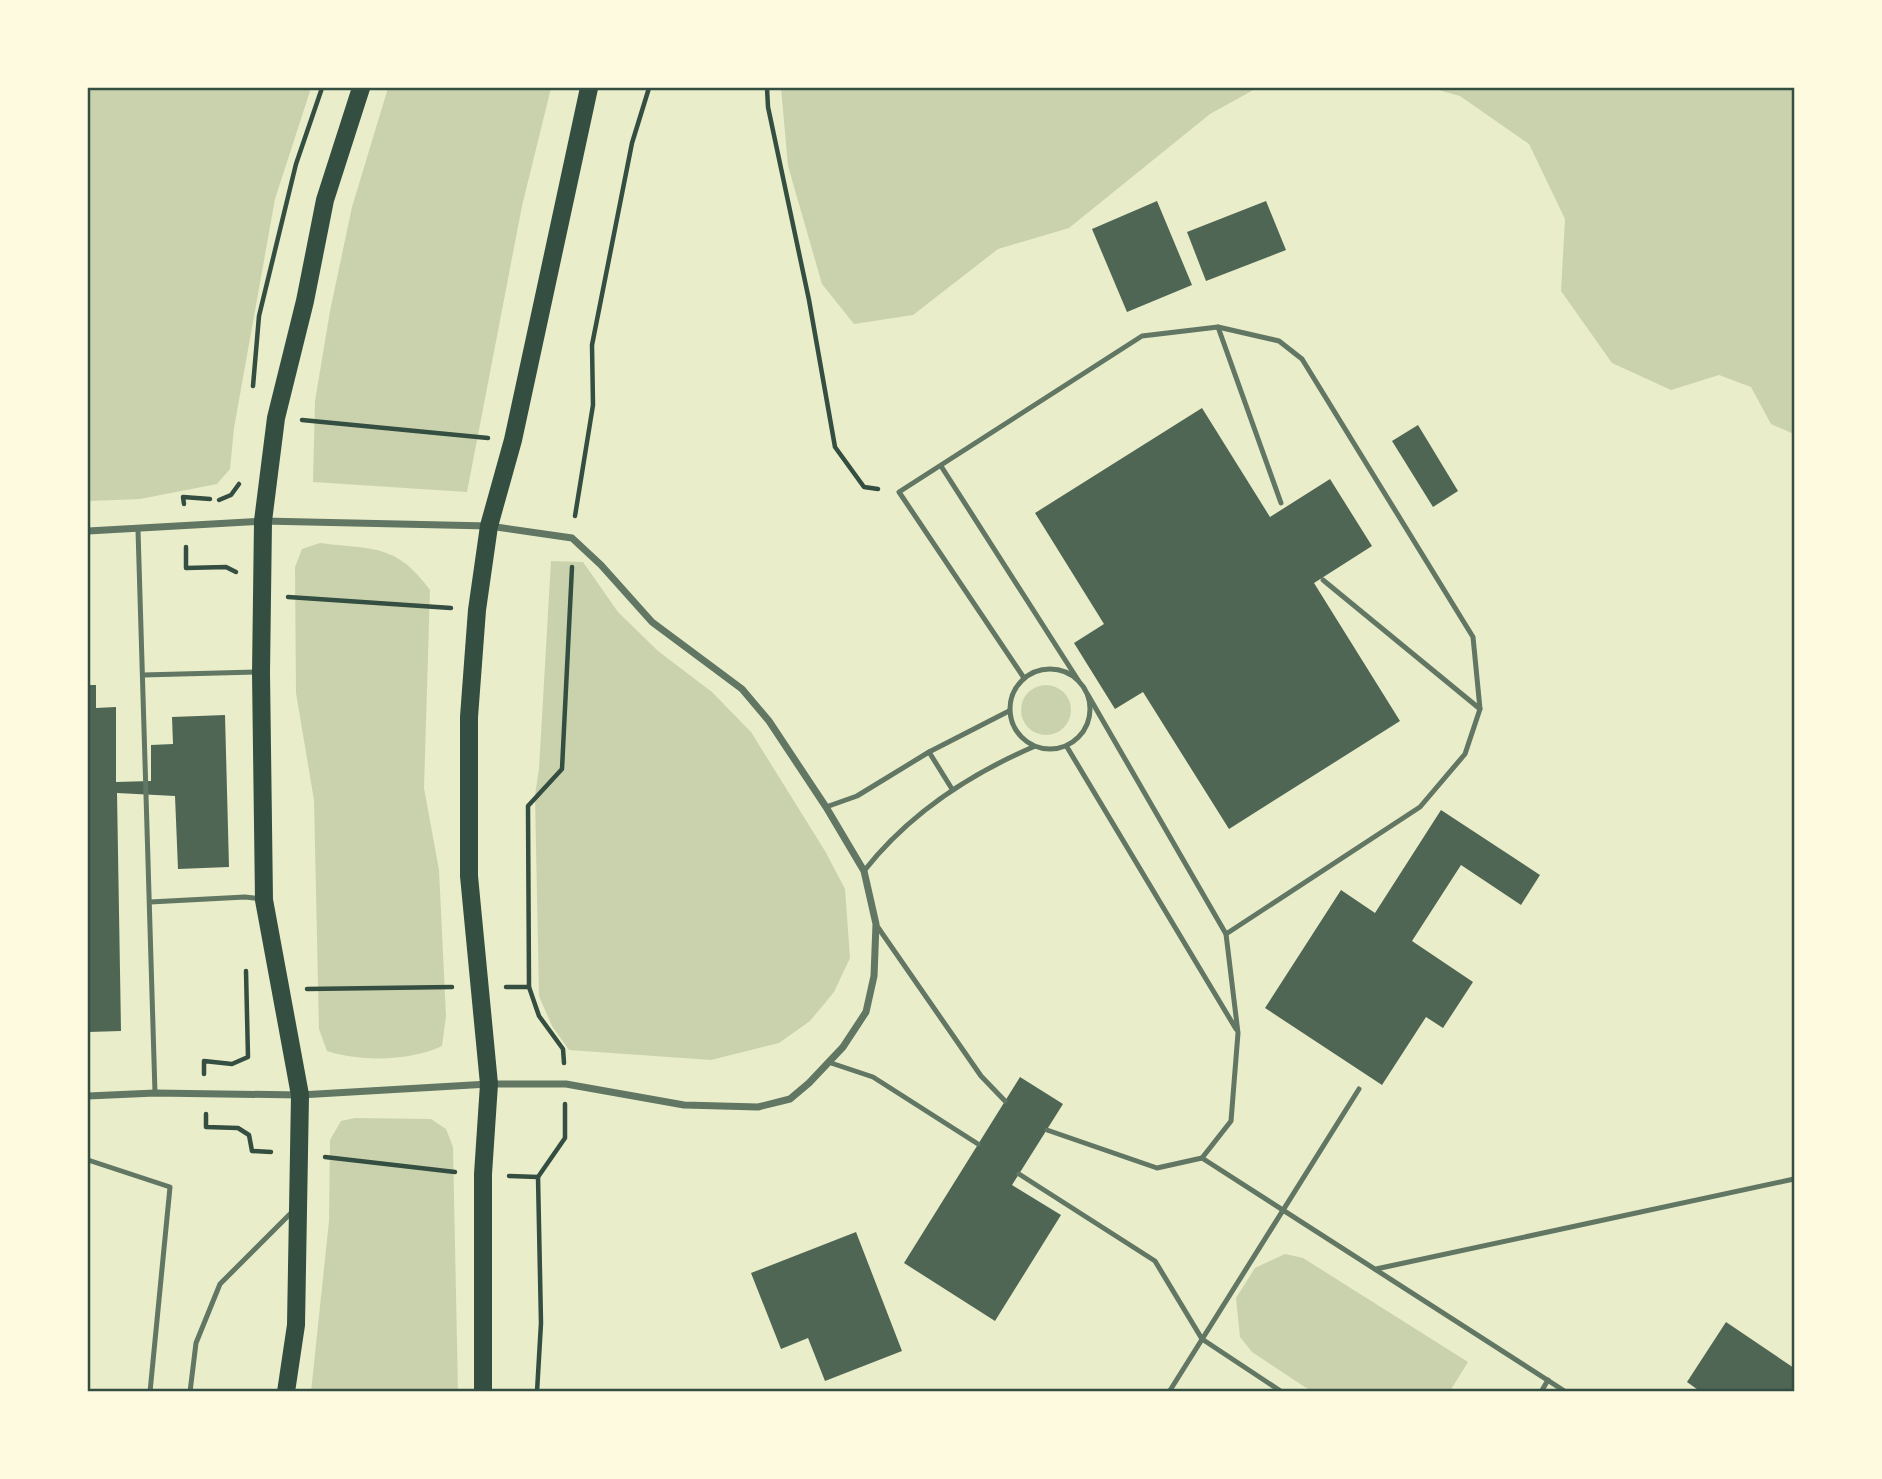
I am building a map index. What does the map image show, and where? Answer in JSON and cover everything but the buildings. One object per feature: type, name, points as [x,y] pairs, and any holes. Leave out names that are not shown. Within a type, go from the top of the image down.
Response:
[{"type":"main road","points":[[286,1391],[296,1325],[300,1095],[264,900],[261,673],[263,521],[276,418],[305,301],[325,200],[360,88]]},
{"type":"main road","points":[[483,1391],[483,1174],[489,1084],[469,876],[469,716],[477,610],[489,526],[513,440],[589,88]]},
{"type":"street","points":[[88,531],[263,521],[489,526],[572,538],[601,565],[652,622],[742,689],[769,721],[826,807],[864,871],[876,924],[874,976],[866,1012],[828,1062],[790,1099],[758,1107],[684,1105],[566,1084],[489,1084],[300,1095],[155,1093],[88,1096]]},
{"type":"lane","points":[[1024,678],[899,492],[1142,335],[1218,327],[1279,341],[1302,359],[1473,637],[1480,709],[1465,754],[1420,807],[1226,934]]},
{"type":"lane","points":[[1218,327],[1282,503]]},
{"type":"lane","points":[[941,466],[1088,695],[1226,934],[1238,1033],[1231,1121],[1202,1158],[1157,1168],[1047,1130]]},
{"type":"lane","points":[[138,530],[155,1093]]},
{"type":"lane","points":[[1323,580],[1480,709]]},
{"type":"lane","points":[[1078,680],[1058,669],[1034,672],[1024,678],[1010,698],[1009,710],[1016,732],[1033,747],[1044,750],[1067,747],[1077,740],[1089,719],[1088,695]]},
{"type":"lane","points":[[143,675],[261,673]]},
{"type":"lane","points":[[826,807],[857,796],[929,752],[1009,710]]},
{"type":"lane","points":[[864,871],[885,845],[953,789],[1033,747]]},
{"type":"lane","points":[[1067,747],[1238,1033]]},
{"type":"lane","points":[[929,752],[953,789]]},
{"type":"lane","points":[[150,902],[245,897],[264,900]]},
{"type":"lane","points":[[876,924],[981,1076],[1005,1101]]},
{"type":"lane","points":[[828,1062],[873,1077],[978,1144]]},
{"type":"lane","points":[[1169,1391],[1359,1089]]},
{"type":"lane","points":[[1202,1158],[1566,1391]]},
{"type":"lane","points":[[88,1160],[170,1187],[150,1391]]},
{"type":"lane","points":[[1019,1174],[1155,1261],[1202,1339],[1282,1391]]},
{"type":"lane","points":[[1376,1269],[1794,1179]]},
{"type":"lane","points":[[190,1391],[196,1343],[220,1284],[299,1205]]},
{"type":"lane","points":[[1541,1391],[1548,1380]]},
{"type":"path","points":[[253,390],[259,316],[296,164],[322,88]]},
{"type":"path","points":[[537,1391],[541,1323],[538,1177],[565,1138],[566,1084],[563,1049],[538,1016],[529,987],[527,806],[562,769],[572,538],[593,405],[593,345],[632,143],[649,88]]},
{"type":"path","points":[[767,88],[768,107],[809,299],[835,447],[864,487],[899,492]]},
{"type":"path","points":[[276,418],[513,440]]},
{"type":"path","points":[[183,497],[220,500],[231,495],[241,475]]},
{"type":"path","points":[[261,595],[477,610]]},
{"type":"path","points":[[247,992],[478,987]]},
{"type":"path","points":[[206,1127],[237,1128],[249,1135],[252,1151],[299,1153],[483,1174]]},
{"type":"green space","points":[[88,88],[311,88],[275,199],[234,428],[230,469],[217,484],[140,499],[88,501]]},
{"type":"green space","points":[[388,88],[551,88],[522,206],[467,492],[313,482],[315,401],[330,311],[352,207]]},
{"type":"green space","points":[[781,88],[1257,88],[1210,114],[1069,228],[998,249],[913,315],[854,324],[822,284],[788,166]]},
{"type":"green space","points":[[1431,88],[1794,88],[1794,434],[1771,424],[1751,387],[1719,375],[1671,390],[1612,363],[1561,291],[1565,219],[1529,144],[1460,96]]},
{"type":"green space","points":[[320,543],[369,549],[394,556],[418,575],[430,590],[424,788],[439,870],[446,1016],[442,1046],[416,1055],[370,1058],[340,1055],[327,1051],[319,1029],[314,800],[296,693],[295,567],[302,549]]},
{"type":"green space","points":[[551,561],[583,562],[618,612],[658,651],[712,692],[751,732],[825,851],[845,889],[850,958],[834,992],[810,1021],[779,1043],[711,1060],[569,1050],[552,1026],[539,996],[535,795],[539,769]]},
{"type":"green space","points":[[1046,685],[1064,692],[1071,710],[1064,728],[1046,735],[1028,728],[1021,710],[1028,692]]},
{"type":"green space","points":[[355,1118],[431,1119],[446,1129],[453,1147],[458,1391],[311,1392],[329,1221],[330,1140],[341,1121]]},
{"type":"green space","points":[[1285,1254],[1303,1258],[1468,1362],[1450,1391],[1311,1391],[1252,1352],[1240,1337],[1236,1298],[1255,1268]]}]
